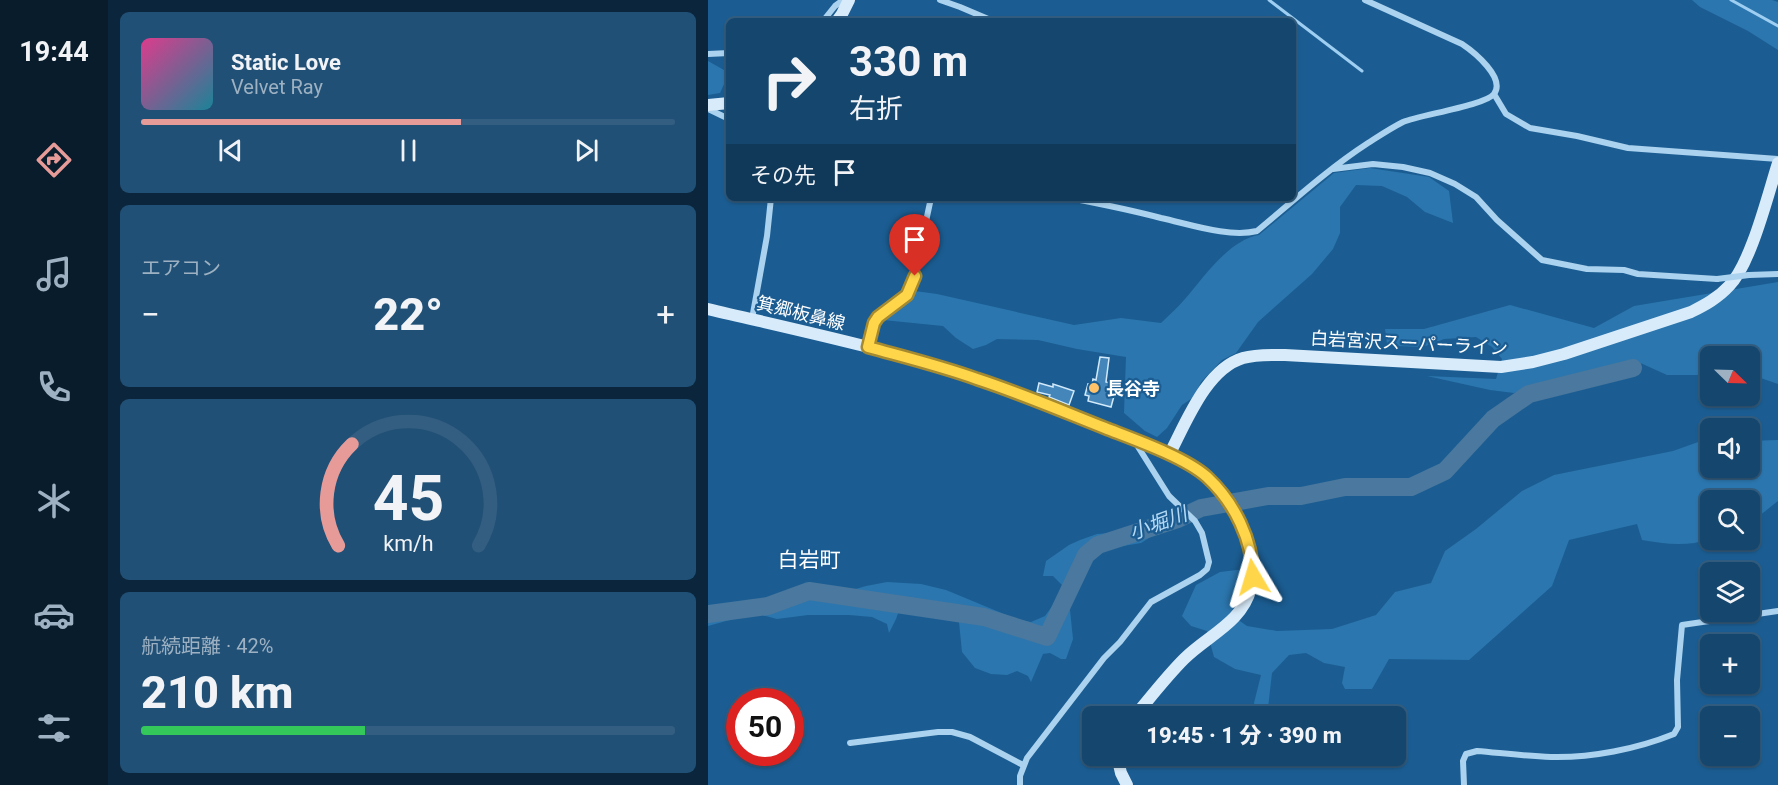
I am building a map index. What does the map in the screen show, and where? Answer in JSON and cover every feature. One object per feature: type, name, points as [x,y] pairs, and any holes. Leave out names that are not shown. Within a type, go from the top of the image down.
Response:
[{"type":"main road","points":[[840,18],[849,0]]},
{"type":"main road","points":[[708,107],[726,104]]},
{"type":"main road","name":"白岩宮沢スーパーライン","points":[[1169,455],[1204,390],[1229,364],[1241,359],[1254,356],[1285,355],[1501,368],[1564,354],[1691,312],[1708,304],[1731,285],[1745,262],[1778,161]]},
{"type":"main road","name":"箕郷板鼻線","points":[[708,309],[868,347],[977,378],[1133,439],[1193,466],[1206,475],[1224,494],[1247,540],[1253,570],[1252,585],[1239,613],[1182,661],[1143,706]]},
{"type":"main road","points":[[1119,766],[1127,785]]},
{"type":"street","points":[[825,18],[843,0]]},
{"type":"street","points":[[940,0],[986,18]]},
{"type":"street","points":[[1296,199],[1350,155],[1402,123],[1416,117],[1483,101],[1496,90],[1491,73],[1475,53],[1462,44],[1365,0]]},
{"type":"street","points":[[708,54],[726,53]]},
{"type":"street","points":[[1494,94],[1506,114],[1530,129],[1577,136],[1628,148],[1778,161]]},
{"type":"street","points":[[708,107],[726,118]]},
{"type":"street","points":[[1333,169],[1373,164],[1430,173],[1476,197],[1497,220],[1542,260],[1587,269],[1624,270],[1638,274],[1718,279],[1778,274]]},
{"type":"street","points":[[752,319],[767,236],[771,201]]},
{"type":"street","points":[[868,347],[874,323],[878,317],[907,295],[912,286],[930,201]]},
{"type":"street","points":[[1086,201],[1215,230],[1249,233],[1257,231],[1294,201]]},
{"type":"street","points":[[1113,206],[1114,201]]},
{"type":"street","points":[[1020,785],[1023,765],[1104,658],[1120,642],[1147,606],[1207,569],[1209,562],[1202,533],[1195,521],[1169,496],[1133,439]]},
{"type":"street","points":[[1464,785],[1463,761],[1466,754],[1477,752],[1553,757],[1576,756],[1640,745],[1674,734],[1678,727],[1677,680],[1682,625],[1778,611]]},
{"type":"street","points":[[850,743],[952,732],[970,737],[1023,765]]},
{"type":"shaded area","points":[[1692,0],[1772,0],[1778,2],[1778,50],[1748,31],[1700,7]]},
{"type":"shaded area","points":[[708,61],[724,70],[725,82],[720,93],[708,95]]},
{"type":"shaded area","points":[[1370,168],[1429,177],[1449,191],[1453,223],[1425,212],[1407,197],[1382,186],[1356,185],[1340,207],[1340,233],[1333,249],[1312,274],[1258,322],[1236,353],[1222,360],[1201,382],[1194,397],[1182,405],[1167,428],[1157,437],[1145,431],[1124,413],[1126,357],[1038,340],[997,339],[973,349],[943,326],[883,320],[915,291],[1074,325],[1121,318],[1161,323],[1209,270],[1237,244],[1259,235],[1334,173]]},
{"type":"shaded area","points":[[1778,282],[1778,384],[1760,378],[1760,346],[1700,346],[1700,374],[1697,375],[1667,375],[1636,361],[1514,393],[1490,390],[1427,376],[1496,379],[1502,359],[1492,347],[1476,337],[1444,339],[1423,347],[1398,346],[1387,344],[1385,329],[1424,329],[1510,305],[1594,328],[1634,306]]},
{"type":"shaded area","points":[[1778,440],[1778,501],[1760,515],[1760,490],[1700,490],[1700,542],[1676,544],[1642,540],[1637,524],[1569,540],[1552,586],[1469,660],[1389,659],[1372,689],[1345,689],[1342,683],[1345,667],[1324,663],[1306,653],[1289,655],[1272,673],[1268,706],[1254,706],[1261,675],[1235,669],[1214,657],[1207,631],[1191,626],[1182,616],[1196,585],[1220,572],[1245,569],[1241,594],[1230,614],[1247,626],[1277,631],[1332,629],[1376,615],[1395,592],[1431,583],[1445,551],[1522,491],[1554,475],[1673,451],[1700,441],[1700,478],[1760,478],[1760,441]]},
{"type":"shaded area","points":[[1158,517],[1168,520],[1165,528],[1141,543],[1105,549],[1090,558],[1071,599],[1073,639],[1066,659],[1050,653],[1043,654],[1031,682],[1028,676],[1017,671],[1007,675],[991,674],[975,668],[962,652],[959,622],[901,605],[889,633],[887,624],[872,617],[849,615],[808,615],[777,619],[755,613],[708,626],[708,610],[755,604],[785,594],[835,595],[887,582],[921,584],[946,590],[1016,619],[1031,622],[1045,616],[1056,601],[1062,585],[1053,576],[1043,576],[1046,561],[1080,540]]},
{"type":"building","points":[[1100,357],[1109,358],[1106,382],[1117,385],[1111,407],[1088,401],[1089,396],[1085,395],[1088,384],[1092,385],[1093,379],[1096,380]]},
{"type":"building","points":[[1039,383],[1053,387],[1053,384],[1074,391],[1069,405],[1049,397],[1050,395],[1037,392]]},
{"type":"waterway","points":[[1269,0],[1293,18]]},
{"type":"waterway","points":[[1731,0],[1778,26]]},
{"type":"waterway","points":[[1296,21],[1362,71]]},
{"type":"waterway","name":"小堀川","points":[[708,614],[768,606],[809,591],[984,617],[1047,637],[1086,555],[1098,545],[1178,519],[1201,508],[1268,496],[1301,496],[1345,487],[1411,487],[1445,471],[1493,419],[1529,394],[1633,368]]},
{"type":"place","name":"長谷寺","points":[[1094,388]]},
{"type":"district","name":"白岩町","points":[[809,560]]},
{"type":"route","points":[[915,276],[907,295],[878,317],[874,323],[868,347],[977,378],[1133,439],[1193,466],[1206,475],[1224,494],[1235,512],[1250,550],[1253,577]]}]
